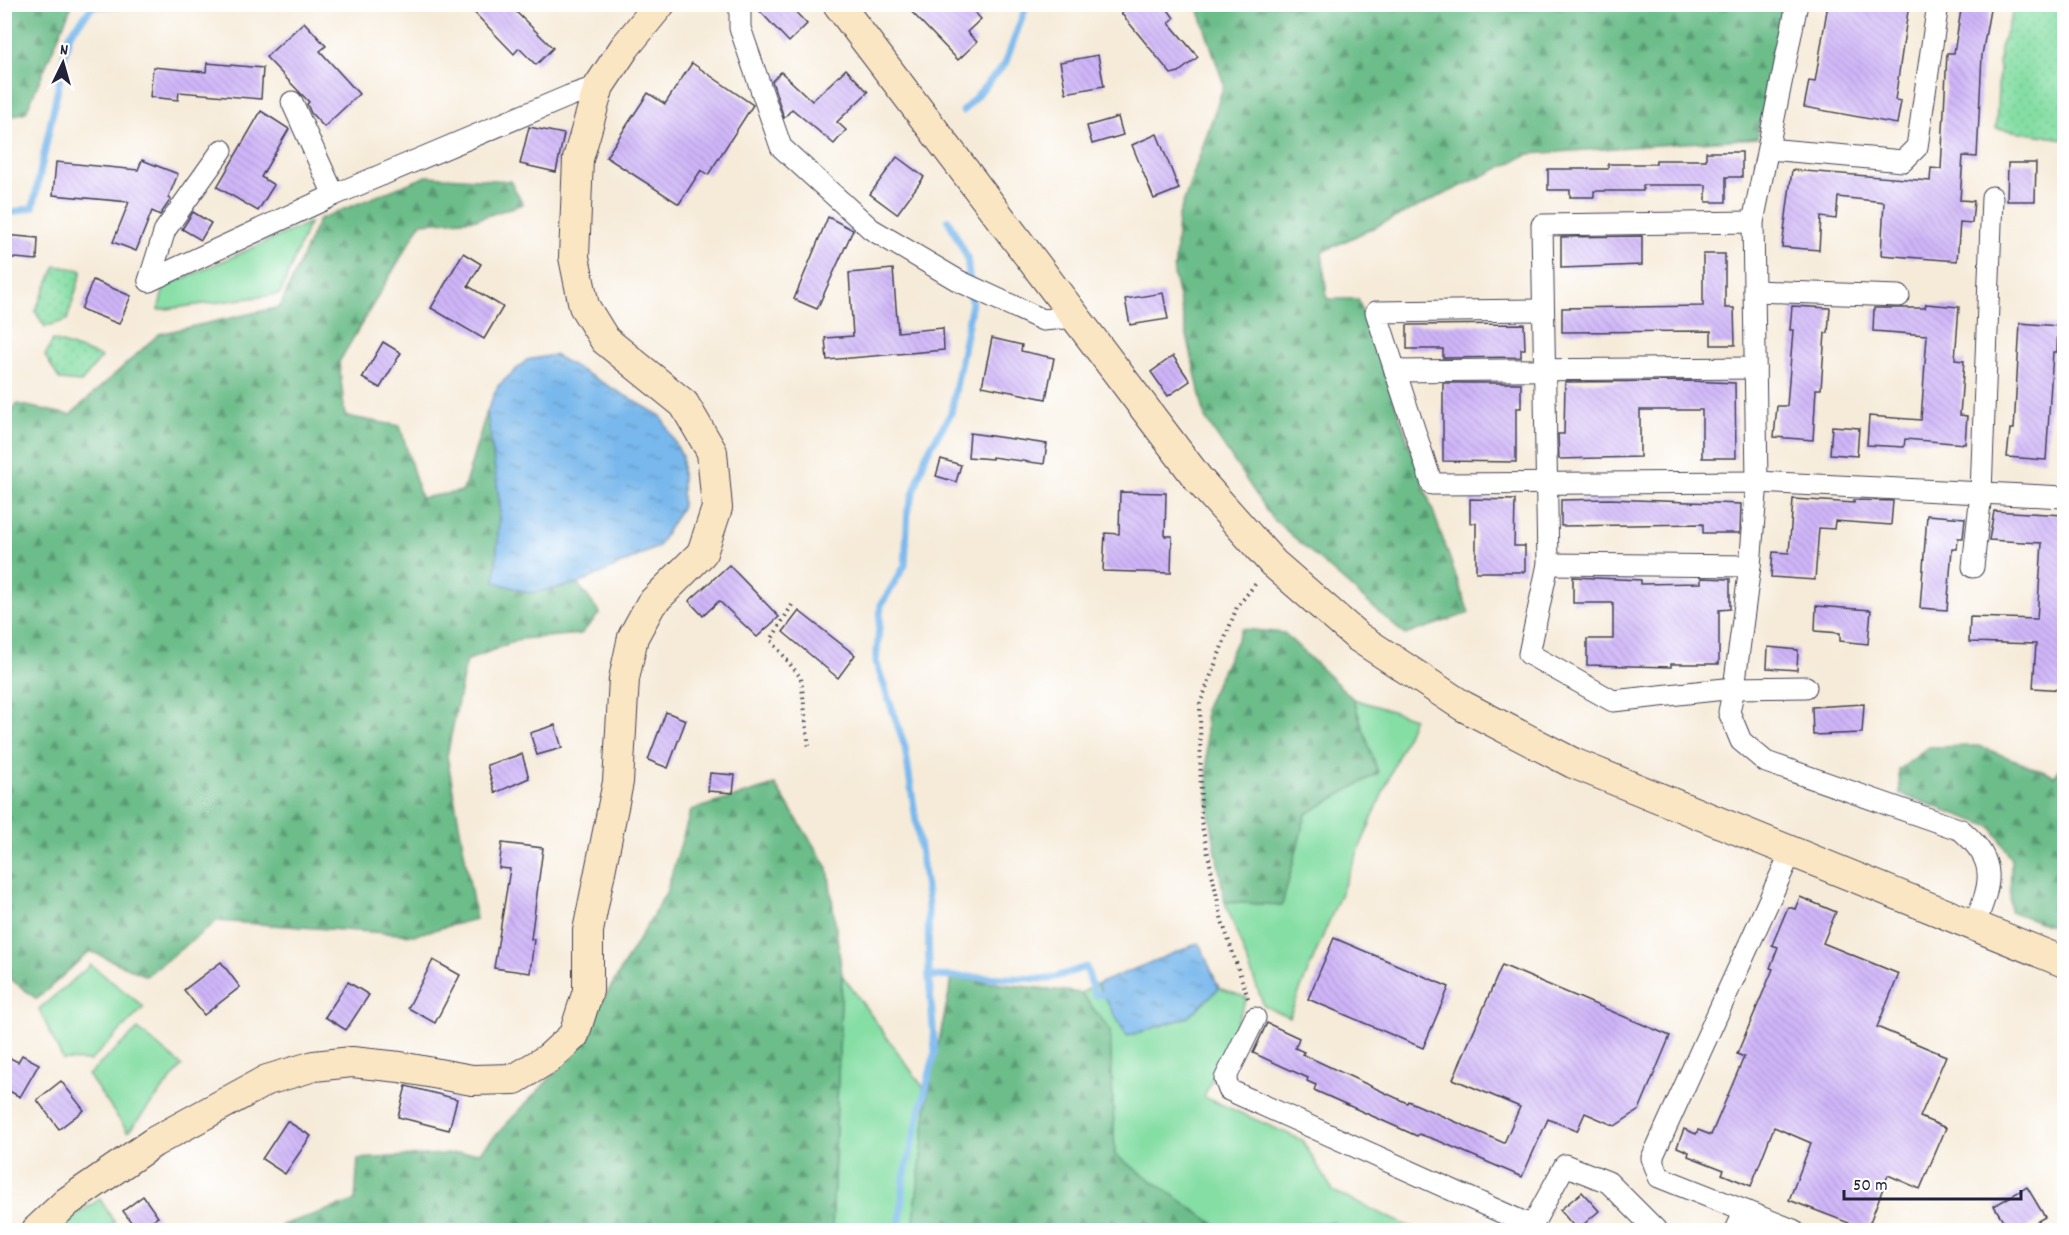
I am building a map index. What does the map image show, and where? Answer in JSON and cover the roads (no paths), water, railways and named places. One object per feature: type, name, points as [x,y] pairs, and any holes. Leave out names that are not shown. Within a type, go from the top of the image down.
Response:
[{"type":"street","points":[[37,1230],[67,1202],[154,1142],[267,1080],[314,1066],[352,1062],[400,1067],[472,1080],[515,1079],[549,1058],[574,1035],[588,991],[588,931],[618,782],[624,678],[633,637],[651,604],[702,553],[717,508],[712,452],[684,404],[605,340],[584,306],[574,257],[578,159],[599,86],[660,4]]},
{"type":"street","points":[[740,4],[740,28],[781,147],[871,228],[959,281],[1043,320],[1076,317]]},
{"type":"street","points":[[838,4],[951,156],[1199,480],[1273,563],[1358,637],[1463,706],[1573,763],[2064,962]]},
{"type":"street","points":[[1797,4],[1753,222],[1757,482],[1750,566],[1729,712],[1741,741],[1766,762],[1961,831],[1980,846],[1989,873],[1987,894],[1974,926]]},
{"type":"street","points":[[1769,150],[1903,161],[1917,147],[1938,4]]},
{"type":"street","points":[[222,150],[165,230],[149,281],[334,195],[569,96],[599,86]]},
{"type":"street","points":[[292,102],[334,195]]},
{"type":"street","points":[[1973,567],[1981,493],[1992,197]]},
{"type":"street","points":[[1753,222],[1542,225],[1548,564],[1528,654],[1613,701],[1734,688],[1806,687]]},
{"type":"street","points":[[1754,291],[1899,296]]},
{"type":"street","points":[[1544,310],[1376,312],[1432,484],[1757,482],[2064,497]]},
{"type":"street","points":[[1395,371],[1755,368]]},
{"type":"street","points":[[1548,564],[1750,566]]},
{"type":"street","points":[[1792,850],[1652,1158],[1659,1178],[1793,1230]]},
{"type":"street","points":[[1255,1018],[1225,1079],[1229,1090],[1533,1228],[1565,1165],[1608,1182],[1656,1230]]},
{"type":"street","points":[[1736,1230],[1745,1210]]},
{"type":"water","points":[[554,355],[661,416],[682,456],[682,506],[658,547],[578,584],[529,593],[495,582],[500,507],[487,411],[498,386],[527,360]]},
{"type":"water","points":[[1199,943],[1219,988],[1188,1017],[1127,1036],[1097,984]]},
{"type":"waterway","points":[[4,215],[33,207],[69,35],[93,6],[167,4]]},
{"type":"waterway","points":[[963,111],[1005,64],[1027,4]]},
{"type":"waterway","points":[[899,1230],[904,1178],[935,1052],[929,976],[928,902],[905,747],[876,662],[881,605],[905,565],[908,510],[926,455],[951,413],[972,303],[967,257],[948,220]]},
{"type":"waterway","points":[[929,976],[1049,979],[1086,967],[1095,995],[1110,994]]}]
